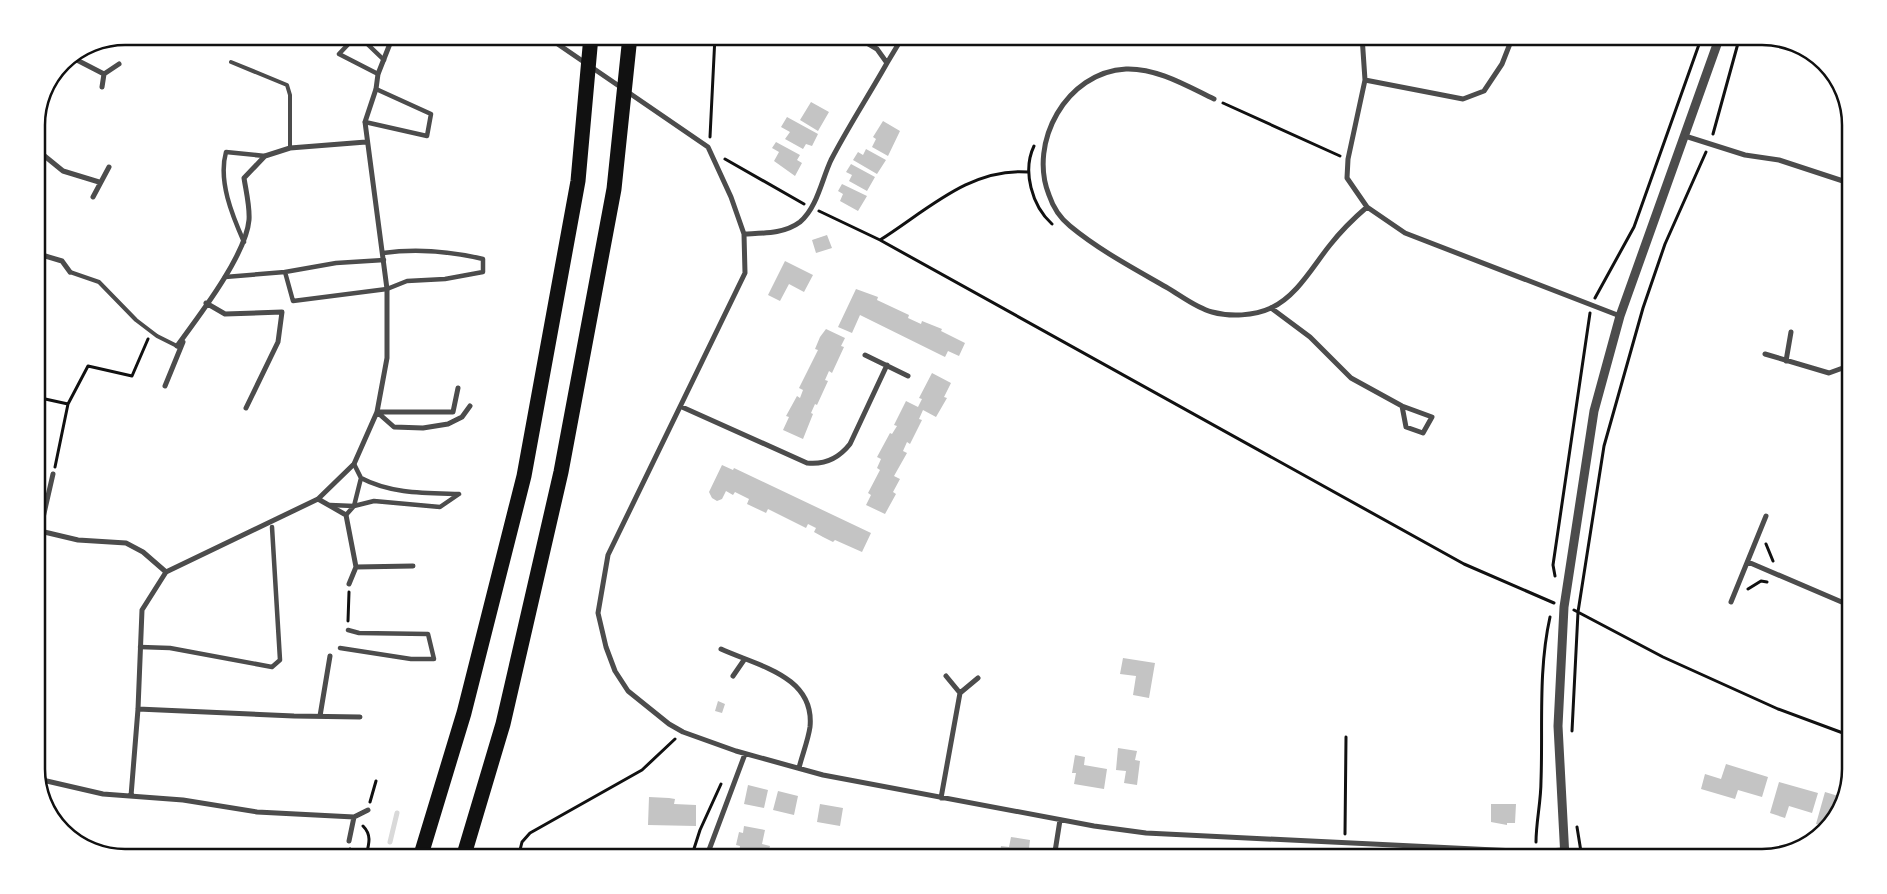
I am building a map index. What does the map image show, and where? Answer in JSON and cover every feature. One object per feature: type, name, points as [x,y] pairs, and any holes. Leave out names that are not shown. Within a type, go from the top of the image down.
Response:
[{"type":"highway","points":[[423,849],[464,713],[524,476],[578,181],[590,45]]},
{"type":"highway","points":[[467,849],[503,724],[561,472],[614,189],[629,45]]},
{"type":"street","points":[[348,45],[339,54],[378,74]]},
{"type":"street","points":[[367,45],[384,60]]},
{"type":"street","points":[[131,796],[138,709],[142,610],[166,572],[318,498],[354,464],[377,412],[387,358],[387,289],[366,142],[365,122],[376,88],[378,74],[390,45]]},
{"type":"street","points":[[559,45],[708,148],[732,197],[744,234],[745,272],[682,407],[608,555],[598,613],[606,647],[615,671],[628,691],[669,724],[683,732],[745,754],[847,782],[1060,820],[1146,833],[1479,849]]},
{"type":"street","points":[[870,45],[877,49],[887,63]]},
{"type":"street","points":[[744,234],[773,232],[787,229],[800,222],[811,208],[831,161],[898,45]]},
{"type":"street","points":[[1362,45],[1364,80],[1348,159],[1347,178],[1367,207],[1405,233],[1620,316]]},
{"type":"street","points":[[1364,80],[1463,99],[1484,91],[1502,64],[1509,45]]},
{"type":"street","points":[[1564,849],[1558,726],[1564,606],[1594,411],[1620,316],[1717,45]]},
{"type":"street","points":[[79,61],[104,74]]},
{"type":"street","points":[[102,87],[104,74],[119,64]]},
{"type":"street","points":[[1214,99],[1162,74],[1126,69],[1104,74],[1086,82],[1056,114],[1046,137],[1044,177],[1056,209],[1069,226],[1101,249],[1209,312],[1228,316],[1251,314],[1271,308],[1290,295],[1350,221],[1367,207]]},
{"type":"street","points":[[365,122],[427,136],[431,114],[376,88]]},
{"type":"street","points":[[1685,136],[1745,155],[1778,160],[1842,180]]},
{"type":"street","points":[[244,242],[232,214],[222,166],[226,152],[265,156],[290,148],[366,142]]},
{"type":"street","points":[[177,346],[225,277],[244,242],[249,219],[244,178],[265,156]]},
{"type":"street","points":[[45,157],[63,170],[99,182]]},
{"type":"street","points":[[93,197],[99,182],[109,167]]},
{"type":"street","points":[[225,277],[285,272],[383,256],[407,250],[448,251],[483,258],[483,272],[445,279],[407,281],[387,289],[293,301],[285,272]]},
{"type":"street","points":[[45,256],[62,261],[70,272]]},
{"type":"street","points":[[206,303],[225,314],[282,312],[278,342],[246,408]]},
{"type":"street","points":[[1271,308],[1310,337],[1352,378],[1402,406],[1432,417],[1423,433],[1406,427],[1402,406]]},
{"type":"street","points":[[164,386],[188,332]]},
{"type":"street","points":[[1786,362],[1791,332]]},
{"type":"street","points":[[1765,354],[1786,362],[1829,373],[1842,368]]},
{"type":"street","points":[[865,355],[908,376]]},
{"type":"street","points":[[682,407],[807,464],[822,464],[841,454],[850,444],[887,365]]},
{"type":"street","points":[[377,412],[453,412],[458,388]]},
{"type":"street","points":[[377,412],[394,427],[423,428],[448,424],[462,417],[470,406]]},
{"type":"street","points":[[330,505],[354,506],[374,501],[440,507],[459,494],[412,492],[375,485],[361,478],[354,464]]},
{"type":"street","points":[[45,509],[53,474]]},
{"type":"street","points":[[346,515],[354,506],[361,478]]},
{"type":"street","points":[[318,498],[346,515],[356,567],[350,584]]},
{"type":"street","points":[[1731,602],[1766,516]]},
{"type":"street","points":[[140,646],[170,648],[272,667],[280,660],[272,527]]},
{"type":"street","points":[[45,532],[78,540],[126,543],[143,552],[166,572]]},
{"type":"street","points":[[1748,562],[1842,602]]},
{"type":"street","points":[[356,567],[413,566]]},
{"type":"street","points":[[340,648],[411,659],[434,659],[428,634],[360,633],[348,630]]},
{"type":"street","points":[[721,649],[787,677],[805,695],[810,709],[809,730],[798,768]]},
{"type":"street","points":[[320,716],[330,656]]},
{"type":"street","points":[[734,676],[744,660]]},
{"type":"street","points":[[946,676],[960,693]]},
{"type":"street","points":[[941,798],[960,693],[978,678]]},
{"type":"street","points":[[138,709],[360,717]]},
{"type":"street","points":[[709,849],[745,754]]},
{"type":"street","points":[[46,781],[103,794],[183,800],[257,812],[354,817],[368,810]]},
{"type":"street","points":[[349,841],[354,817]]},
{"type":"street","points":[[1055,849],[1060,820]]},
{"type":"lane","points":[[231,62],[287,85],[290,95],[290,148]]},
{"type":"lane","points":[[70,272],[99,282],[123,309],[151,332],[177,346]]},
{"type":"path","points":[[715,45],[712,119],[708,148],[811,208],[880,240],[1464,564],[1536,597],[1578,612],[1663,657],[1778,709],[1842,733]]},
{"type":"path","points":[[1572,741],[1578,612],[1604,446],[1625,365],[1665,244],[1709,144],[1737,45]]},
{"type":"path","points":[[1214,99],[1348,159]]},
{"type":"path","points":[[880,240],[945,195],[985,177],[1028,172]]},
{"type":"path","points":[[53,474],[68,404],[88,366],[132,376],[151,332]]},
{"type":"path","points":[[45,399],[68,404]]},
{"type":"path","points":[[348,630],[350,584]]},
{"type":"path","points":[[520,849],[522,842],[530,833],[642,770],[683,732]]},
{"type":"path","points":[[1345,842],[1346,737]]},
{"type":"path","points":[[693,849],[724,777]]},
{"type":"path","points":[[368,810],[376,781]]},
{"type":"path","points":[[354,817],[368,831],[370,842],[368,849]]},
{"type":"path","points":[[1576,818],[1581,849]]},
{"type":"building","points":[[811,102],[829,112],[818,131],[800,120]]},
{"type":"building","points":[[787,117],[818,134],[812,146],[806,144],[803,149],[785,139],[790,132],[781,127]]},
{"type":"building","points":[[883,121],[900,131],[888,156],[872,147],[876,139],[873,137]]},
{"type":"building","points":[[776,142],[800,155],[797,160],[802,163],[795,176],[774,161],[779,152],[772,148]]},
{"type":"building","points":[[866,149],[886,160],[877,174],[853,160],[858,152],[863,155]]},
{"type":"building","points":[[851,164],[875,177],[867,191],[849,181],[852,175],[846,172]]},
{"type":"building","points":[[842,184],[867,196],[858,211],[840,201],[843,194],[838,191]]},
{"type":"building","points":[[827,235],[832,248],[816,253],[812,240]]},
{"type":"building","points":[[785,261],[813,275],[804,292],[789,284],[780,301],[768,295]]},
{"type":"building","points":[[856,289],[878,297],[877,300],[909,315],[908,318],[921,324],[922,321],[942,329],[941,331],[965,343],[959,356],[948,351],[945,357],[860,315],[852,333],[838,327]]},
{"type":"building","points":[[826,329],[845,338],[841,346],[844,347],[832,373],[829,371],[825,380],[828,381],[817,405],[815,404],[811,413],[813,414],[803,439],[783,430],[789,417],[786,416],[797,396],[800,398],[803,390],[799,388],[818,350],[815,349],[820,337]]},
{"type":"building","points":[[932,373],[951,383],[944,397],[947,398],[936,417],[923,410],[919,419],[922,420],[910,444],[907,442],[903,451],[907,453],[894,476],[900,479],[893,492],[896,494],[885,514],[866,505],[871,495],[868,493],[880,470],[877,468],[881,459],[877,457],[890,433],[892,434],[897,426],[894,425],[906,401],[918,407],[922,399],[919,398]]},
{"type":"building","points":[[722,465],[733,470],[734,468],[871,533],[862,552],[835,540],[833,542],[823,537],[814,532],[816,528],[808,524],[806,528],[768,509],[766,513],[747,504],[749,499],[735,492],[733,495],[726,491],[722,499],[717,501],[712,498],[709,492]]},
{"type":"building","points":[[1123,658],[1155,663],[1149,698],[1133,695],[1136,676],[1120,674]]},
{"type":"building","points":[[718,701],[725,704],[722,713],[715,711]]},
{"type":"building","points":[[1118,748],[1137,751],[1135,760],[1140,761],[1137,785],[1124,783],[1126,771],[1116,770]]},
{"type":"building","points":[[1075,755],[1085,757],[1084,765],[1107,769],[1104,789],[1074,784],[1076,773],[1072,773]]},
{"type":"building","points":[[1726,764],[1768,777],[1762,797],[1738,790],[1735,799],[1701,789],[1705,774],[1721,779]]},
{"type":"building","points":[[1779,782],[1818,793],[1812,813],[1789,806],[1785,818],[1770,813]]},
{"type":"building","points":[[748,785],[768,790],[764,808],[744,804]]},
{"type":"building","points":[[778,791],[798,796],[794,815],[773,810]]},
{"type":"building","points":[[1825,792],[1837,796],[1825,818],[1818,825],[1816,824]]},
{"type":"building","points":[[649,797],[675,799],[674,804],[696,805],[696,826],[648,825]]},
{"type":"building","points":[[820,804],[843,808],[840,826],[817,822]]},
{"type":"building","points":[[1491,804],[1516,804],[1515,823],[1507,823],[1507,825],[1491,822]]},
{"type":"building","points":[[744,826],[765,830],[762,844],[770,846],[769,849],[740,849],[740,846],[736,845],[739,832],[743,833]]},
{"type":"building","points":[[1011,837],[1030,840],[1029,849],[1001,849],[1001,846],[1009,847]]},
{"type":"waterway","points":[[390,842],[397,813]]}]
